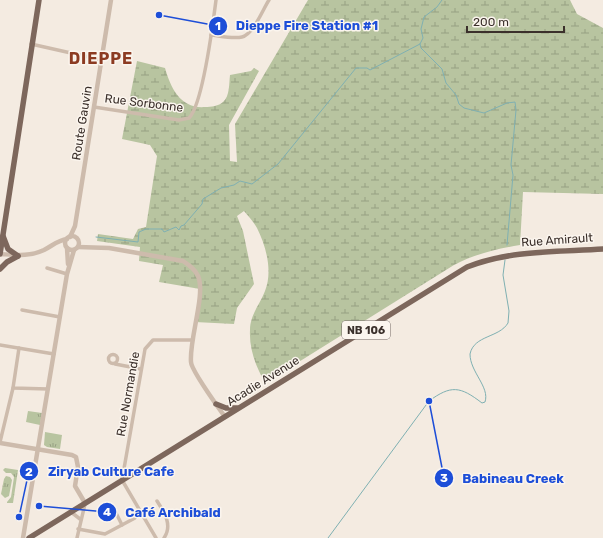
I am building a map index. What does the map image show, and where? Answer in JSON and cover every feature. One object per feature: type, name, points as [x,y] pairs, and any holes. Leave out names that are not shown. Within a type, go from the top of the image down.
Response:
[{"type":"main road","points":[[0,254],[39,0]]},
{"type":"main road","points":[[0,269],[7,262],[18,256],[8,249],[2,238]]},
{"type":"main road","name":"Rue Amirault","points":[[513,254],[603,249]]},
{"type":"main road","name":"Acadie Avenue","points":[[29,538],[467,267],[485,260],[513,254]]},
{"type":"main road","points":[[216,404],[226,408],[240,408]]},
{"type":"street","name":"Route Gauvin","points":[[67,247],[68,238],[75,226],[111,0]]},
{"type":"street","name":"Rue Sorbonne","points":[[94,107],[179,120],[189,118],[194,110],[202,81],[216,0]]},
{"type":"street","points":[[211,35],[241,38],[246,36],[252,30],[269,0]]},
{"type":"street","points":[[32,44],[102,60]]},
{"type":"street","name":"Route Gauvin","points":[[75,226],[78,239],[76,248]]},
{"type":"street","points":[[0,254],[18,256],[34,254],[68,238],[78,239],[93,246],[183,261],[192,267],[198,276],[200,289],[192,340],[191,363],[224,417]]},
{"type":"street","points":[[56,243],[67,247],[76,248],[93,246]]},
{"type":"street","points":[[23,538],[26,528],[67,273],[67,247]]},
{"type":"street","points":[[67,273],[76,248]]},
{"type":"street","points":[[48,268],[67,273]]},
{"type":"street","points":[[22,310],[60,317]]},
{"type":"street","name":"Rue Normandie","points":[[122,480],[145,349],[153,340],[192,340]]},
{"type":"street","points":[[0,345],[54,354]]},
{"type":"street","points":[[19,348],[13,388],[0,443],[72,455],[76,458],[78,467],[75,486],[85,503],[80,519],[77,538]]},
{"type":"street","points":[[115,364],[141,369]]},
{"type":"street","points":[[13,388],[48,389]]},
{"type":"street","points":[[125,468],[132,474]]},
{"type":"street","points":[[122,480],[156,538]]},
{"type":"street","points":[[157,501],[168,519],[168,530],[164,538]]},
{"type":"street","points":[[114,509],[122,525]]},
{"type":"street","points":[[71,512],[80,519]]},
{"type":"street","points":[[78,529],[105,534],[136,518]]},
{"type":"street","points":[[26,528],[30,533],[35,534]]},
{"type":"green space","points":[[308,0],[570,0],[577,14],[603,28],[603,194],[523,192],[520,245],[486,252],[454,265],[265,383],[254,358],[250,337],[250,325],[253,314],[265,291],[268,267],[266,251],[257,228],[244,211],[237,216],[243,231],[254,284],[237,308],[234,324],[195,322],[200,289],[159,282],[163,265],[139,261],[140,247],[97,241],[98,234],[133,239],[138,229],[146,227],[157,156],[150,145],[122,139],[137,61],[165,68],[170,83],[178,96],[189,105],[197,107],[212,106],[223,102],[228,93],[230,75],[251,71],[254,68],[259,71],[229,125],[230,161],[237,162],[235,124]]},
{"type":"green space","points":[[28,411],[42,413],[40,425],[26,422]]},
{"type":"green space","points":[[45,432],[62,435],[60,449],[47,447],[44,445]]},
{"type":"green space","points":[[5,468],[18,470],[13,503],[7,502],[11,497],[14,477],[11,473],[6,473],[3,470]]},
{"type":"green space","points":[[6,476],[10,477],[12,480],[9,496],[5,498],[1,494]]},
{"type":"waterway","points":[[96,237],[138,242],[139,232],[146,229],[162,229],[164,232],[176,227],[179,230],[202,204],[203,199],[221,188],[234,185],[240,181],[252,184],[278,164],[356,68],[367,68],[370,70],[420,44],[423,38],[421,29],[424,17],[437,7],[442,0]]},
{"type":"waterway","points":[[420,44],[421,48],[442,69],[446,83],[456,95],[459,104],[464,108],[484,113],[507,103],[515,102],[516,110],[511,165],[513,175],[507,245]]},
{"type":"waterway","points":[[328,538],[429,401],[443,392],[456,390],[468,393],[482,403],[485,402],[485,391],[473,367],[470,354],[476,343],[499,332],[508,323],[509,311],[503,275],[505,260]]},
{"type":"place","name":"Dieppe Fire Station #1","points":[[159,15]]},
{"type":"place","name":"Babineau Creek","points":[[429,401]]},
{"type":"place","name":"Café Archibald","points":[[39,506]]},
{"type":"place","name":"Ziryab Culture Cafe","points":[[19,517]]},
{"type":"district","name":"DIEPPE","points":[[101,58]]}]
